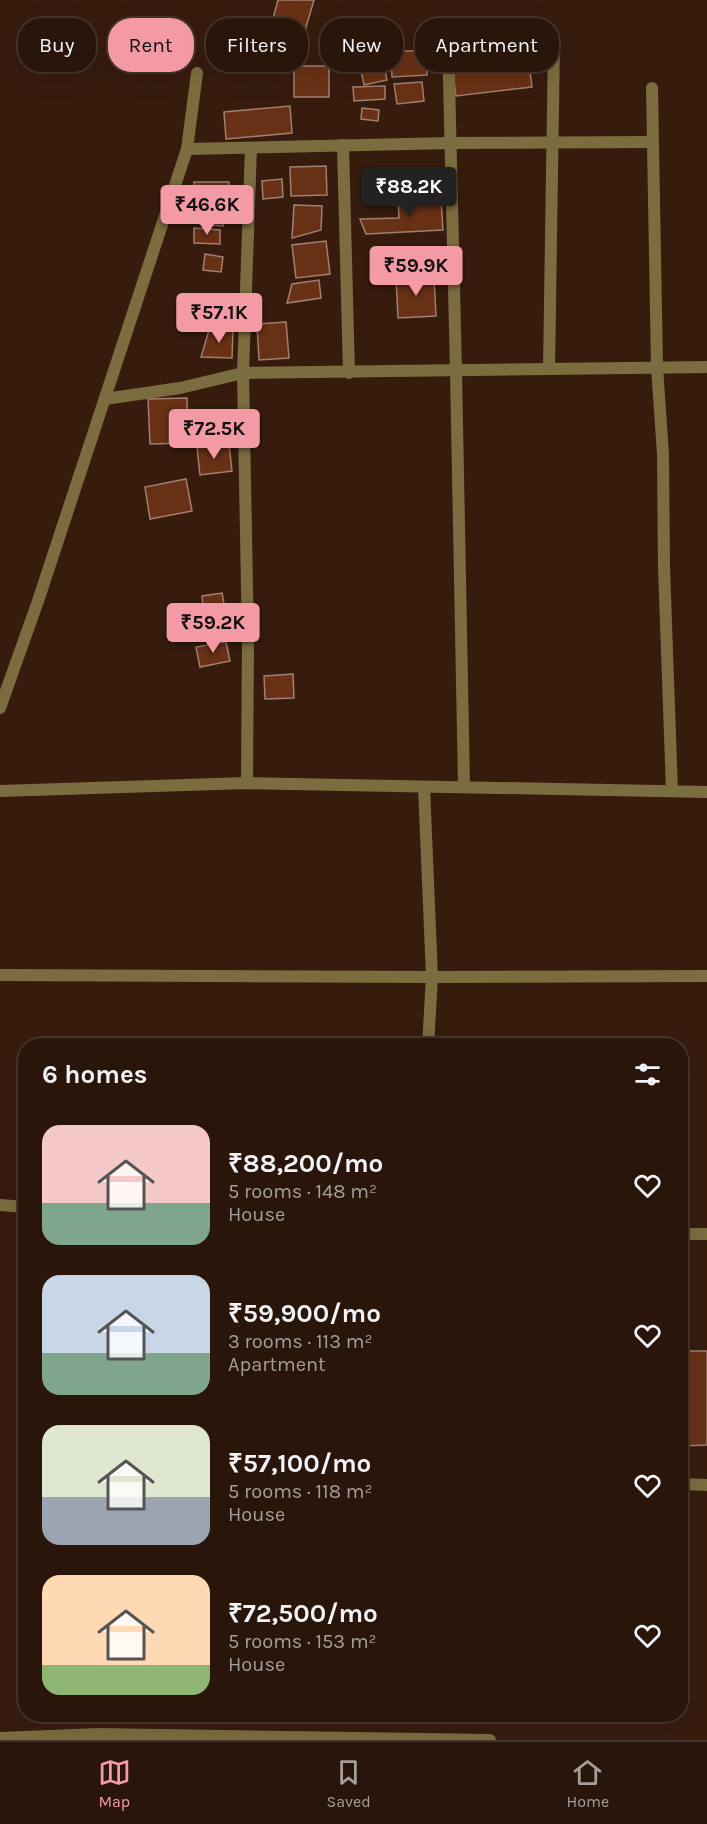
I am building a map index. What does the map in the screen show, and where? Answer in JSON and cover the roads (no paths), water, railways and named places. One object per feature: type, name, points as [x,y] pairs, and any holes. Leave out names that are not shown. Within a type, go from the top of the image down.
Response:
[{"type":"street","points":[[449,72],[464,786]]},
{"type":"street","points":[[549,369],[554,72]]},
{"type":"street","points":[[0,708],[187,149],[197,73]]},
{"type":"street","points":[[652,88],[657,367],[663,454],[664,567],[672,791]]},
{"type":"street","points":[[187,149],[450,143],[652,142]]},
{"type":"street","points":[[344,145],[349,373]]},
{"type":"street","points":[[247,783],[248,641],[243,373],[252,148]]},
{"type":"street","points":[[105,399],[180,388],[243,373],[707,367]]},
{"type":"street","points":[[0,791],[247,783],[707,792]]},
{"type":"street","points":[[424,787],[432,977],[428,1038]]},
{"type":"street","points":[[0,975],[707,976]]},
{"type":"street","points":[[0,1205],[18,1206]]},
{"type":"street","points":[[688,1234],[707,1234]]},
{"type":"street","points":[[688,1484],[707,1485]]},
{"type":"street","points":[[0,1738],[98,1734],[490,1740]]}]
